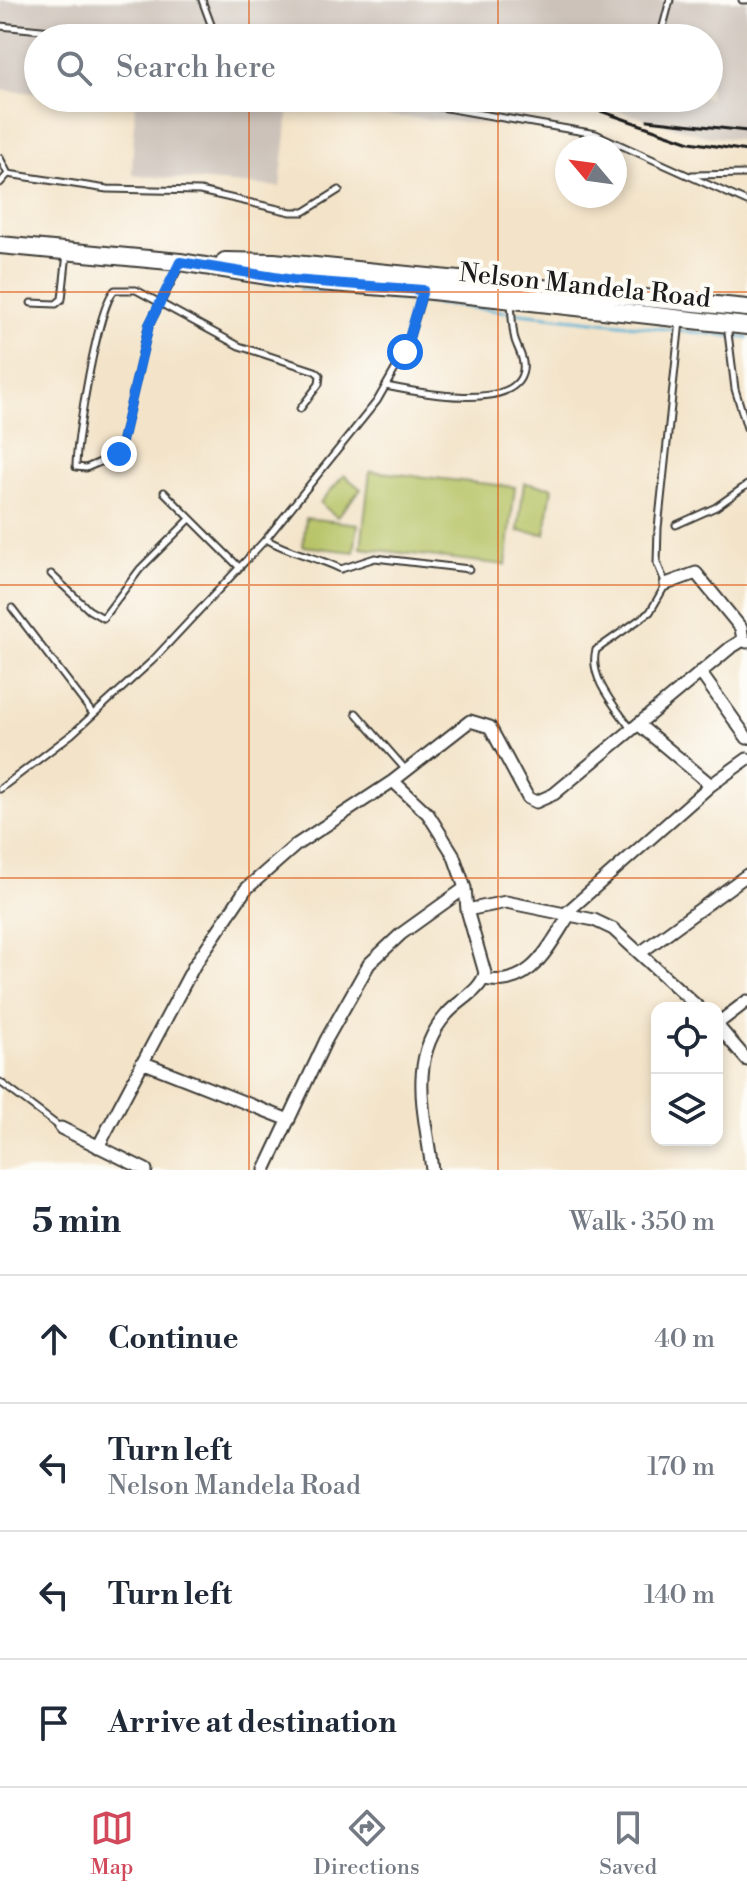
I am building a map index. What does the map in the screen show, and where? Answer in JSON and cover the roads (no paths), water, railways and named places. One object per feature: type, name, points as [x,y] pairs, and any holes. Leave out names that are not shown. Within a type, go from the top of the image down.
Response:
[{"type":"main road","name":"Nelson Mandela Road","points":[[0,245],[180,262],[274,262],[425,284],[511,302],[747,326]]},
{"type":"main road","name":"Nelson Mandela Road","points":[[425,284],[747,308]]},
{"type":"street","points":[[98,1147],[194,966],[246,889],[296,845],[393,781],[453,731],[470,721],[479,721],[490,727],[528,798],[536,802],[554,794],[700,672],[745,641],[741,628],[696,573],[674,584],[666,584]]},
{"type":"street","points":[[700,672],[747,738]]},
{"type":"street","points":[[634,727],[711,785]]},
{"type":"street","points":[[484,979],[501,983],[519,978],[542,955],[568,914],[711,785],[747,759]]},
{"type":"street","points":[[393,781],[428,814],[453,854],[465,888],[467,910],[483,963],[484,979]]},
{"type":"street","points":[[640,953],[747,875]]},
{"type":"street","points":[[265,1170],[326,1040],[369,964],[401,934],[465,888]]},
{"type":"street","points":[[467,910],[506,902],[568,914],[613,929],[693,1002]]},
{"type":"street","points":[[432,1170],[421,1098],[428,1046],[446,1014],[484,979]]},
{"type":"street","points":[[723,1019],[747,1001]]},
{"type":"street","points":[[723,1031],[747,1060]]},
{"type":"street","points":[[142,1062],[289,1120]]},
{"type":"street","points":[[61,1128],[132,1167],[146,1170]]},
{"type":"lane","points":[[202,0],[211,24]]},
{"type":"lane","points":[[664,24],[670,0]]},
{"type":"lane","points":[[0,26],[24,28]]},
{"type":"lane","points":[[484,112],[596,134],[747,202]]},
{"type":"lane","points":[[0,158],[8,174]]},
{"type":"lane","points":[[0,183],[8,174]]},
{"type":"lane","points":[[8,174],[107,189],[200,191],[291,212],[304,212],[339,190]]},
{"type":"lane","points":[[690,175],[747,174]]},
{"type":"lane","points":[[31,303],[56,304],[62,299],[67,251]]},
{"type":"lane","points":[[180,262],[159,300],[149,325],[123,445],[114,458],[80,470],[76,467],[105,302],[115,290],[121,288],[159,300],[239,346],[315,371],[320,375],[319,384],[300,409]]},
{"type":"lane","points":[[0,789],[93,714],[189,626],[266,539],[386,386],[415,328],[425,284]]},
{"type":"lane","points":[[386,386],[462,396],[500,394],[513,387],[520,380],[524,364],[515,342],[511,302]]},
{"type":"lane","points":[[634,727],[599,680],[593,659],[596,650],[650,612],[666,584],[657,563],[658,528],[680,320]]},
{"type":"lane","points":[[727,324],[733,377],[747,428]]},
{"type":"lane","points":[[676,525],[716,507],[747,485]]},
{"type":"lane","points":[[164,492],[239,567]]},
{"type":"lane","points":[[51,574],[89,610],[103,618],[140,569],[190,519]]},
{"type":"lane","points":[[266,539],[289,552],[320,558],[341,569],[375,558],[469,569]]},
{"type":"lane","points":[[12,608],[93,714]]},
{"type":"lane","points":[[356,713],[406,770]]},
{"type":"lane","points":[[0,1082],[61,1128]]},
{"type":"waterway","points":[[163,268],[270,284]]},
{"type":"waterway","points":[[463,272],[543,280]]},
{"type":"waterway","points":[[301,289],[747,338]]},
{"type":"railway","points":[[603,112],[690,142],[747,151]]},
{"type":"railway","points":[[648,120],[747,131]]}]
